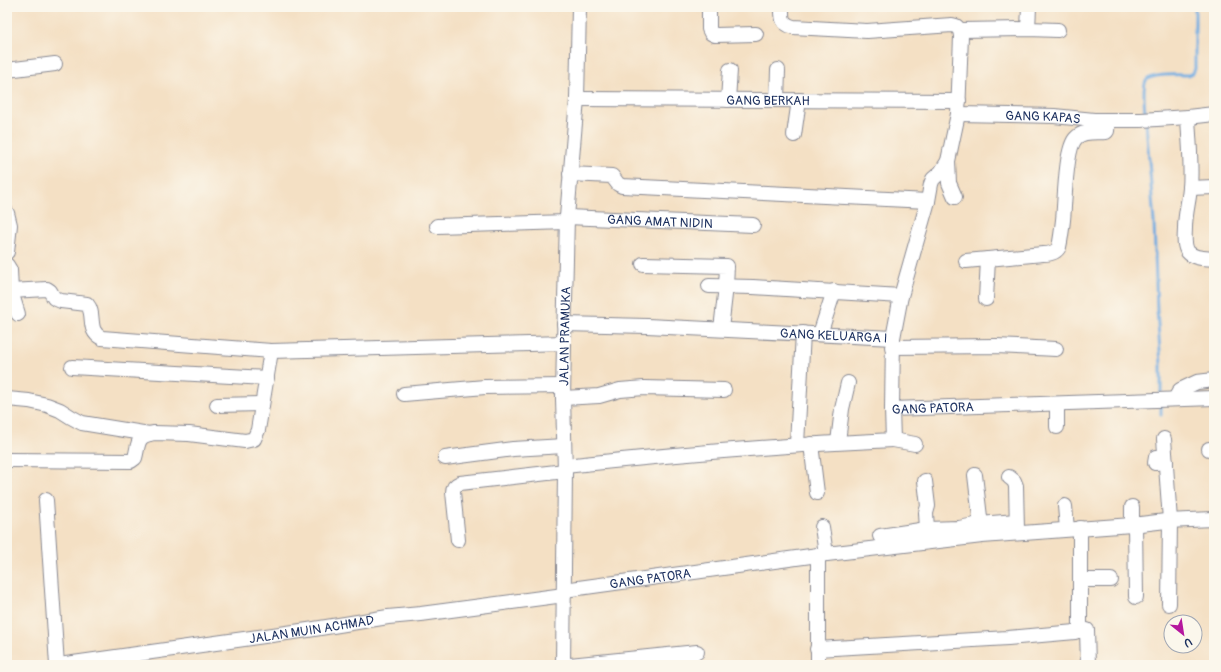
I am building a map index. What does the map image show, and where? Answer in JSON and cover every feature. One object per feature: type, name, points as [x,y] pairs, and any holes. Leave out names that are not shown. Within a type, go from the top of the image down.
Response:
[{"type":"street","name":"JALAN PRAMUKA","points":[[563,665],[565,468],[563,392],[564,324],[567,220],[577,99],[579,7]]},
{"type":"street","points":[[709,7],[709,29],[711,33],[715,35],[756,34]]},
{"type":"street","points":[[782,7],[784,22],[786,25],[793,27],[866,31],[952,25],[956,26],[960,30],[1058,30]]},
{"type":"street","points":[[1028,29],[1029,7]]},
{"type":"street","name":"GANG KELUARGA I","points":[[564,324],[820,334],[892,342],[901,296],[933,179],[941,172],[948,161],[959,108],[962,46],[960,30]]},
{"type":"street","points":[[7,70],[55,64]]},
{"type":"street","points":[[728,100],[730,70]]},
{"type":"street","points":[[777,100],[778,70]]},
{"type":"street","name":"GANG BERKAH","points":[[577,99],[799,100],[959,108]]},
{"type":"street","points":[[794,135],[799,100]]},
{"type":"street","name":"GANG KAPAS","points":[[959,108],[1094,120],[1147,120],[1214,114]]},
{"type":"street","points":[[1188,117],[1190,188],[1185,222],[1185,245],[1189,253],[1192,255],[1200,258],[1214,259]]},
{"type":"street","points":[[966,261],[1043,254],[1058,250],[1063,219],[1068,161],[1073,141],[1077,136],[1084,133],[1106,132],[1108,120]]},
{"type":"street","points":[[948,161],[949,183],[955,196]]},
{"type":"street","points":[[570,174],[612,176],[618,184],[622,186],[928,201]]},
{"type":"street","points":[[1190,188],[1214,187]]},
{"type":"street","points":[[7,213],[10,225],[7,252]]},
{"type":"street","name":"GANG AMAT NIDIN","points":[[437,226],[567,220],[752,225]]},
{"type":"street","points":[[986,299],[988,259]]},
{"type":"street","points":[[643,264],[727,266],[722,329]]},
{"type":"street","points":[[7,265],[10,270],[11,291],[18,314]]},
{"type":"street","points":[[709,286],[834,291],[901,296]]},
{"type":"street","points":[[11,291],[47,289],[54,298],[61,301],[87,304],[91,310],[92,327],[98,336],[102,338],[271,351],[564,343]]},
{"type":"street","points":[[820,334],[834,291]]},
{"type":"street","points":[[803,334],[804,444],[817,493]]},
{"type":"street","points":[[892,409],[892,342],[1056,349]]},
{"type":"street","points":[[7,399],[29,401],[47,405],[60,410],[82,423],[149,434],[189,434],[249,441],[254,440],[257,436],[271,351]]},
{"type":"street","points":[[72,367],[267,378]]},
{"type":"street","points":[[1175,399],[1180,390],[1198,382],[1214,380]]},
{"type":"street","points":[[838,442],[842,409],[848,383]]},
{"type":"street","points":[[404,394],[485,387],[599,396],[620,390],[644,388],[724,390]]},
{"type":"street","name":"GANG PATORA","points":[[458,540],[453,488],[455,485],[460,483],[673,454],[804,444],[893,440],[892,409],[1214,398]]},
{"type":"street","points":[[217,405],[262,404]]},
{"type":"street","points":[[1057,404],[1057,427]]},
{"type":"street","points":[[7,460],[131,461],[135,458],[140,438],[149,434]]},
{"type":"street","points":[[1164,439],[1161,459],[1162,518],[1169,604]]},
{"type":"street","points":[[893,440],[915,444]]},
{"type":"street","points":[[445,458],[513,449],[564,446]]},
{"type":"street","points":[[975,475],[981,530]]},
{"type":"street","points":[[1010,477],[1016,486],[1016,527]]},
{"type":"street","points":[[925,481],[928,506],[926,513],[932,533]]},
{"type":"street","points":[[46,500],[62,665]]},
{"type":"street","points":[[1064,506],[1073,529],[1080,580],[1080,622],[1078,630]]},
{"type":"street","points":[[1132,507],[1134,524],[1136,597]]},
{"type":"street","name":"GANG PATORA","points":[[564,592],[822,555],[932,533],[1016,527],[1073,529],[1134,524],[1162,518],[1214,519]]},
{"type":"street","points":[[818,665],[817,649],[822,527]]},
{"type":"street","points":[[880,536],[910,538]]},
{"type":"street","points":[[1080,580],[1111,580]]},
{"type":"street","name":"JALAN MUIN ACHMAD","points":[[62,665],[308,630],[388,617],[422,614],[564,592]]},
{"type":"street","points":[[817,649],[1017,637],[1086,630],[1088,665]]},
{"type":"street","points":[[570,665],[697,652]]},
{"type":"waterway","points":[[1145,115],[1144,92],[1146,81],[1149,78],[1189,75],[1193,73],[1195,69],[1195,7]]},
{"type":"waterway","points":[[1146,123],[1154,222],[1157,311],[1161,364],[1161,397]]},
{"type":"waterway","points":[[1161,404],[1161,415]]}]
